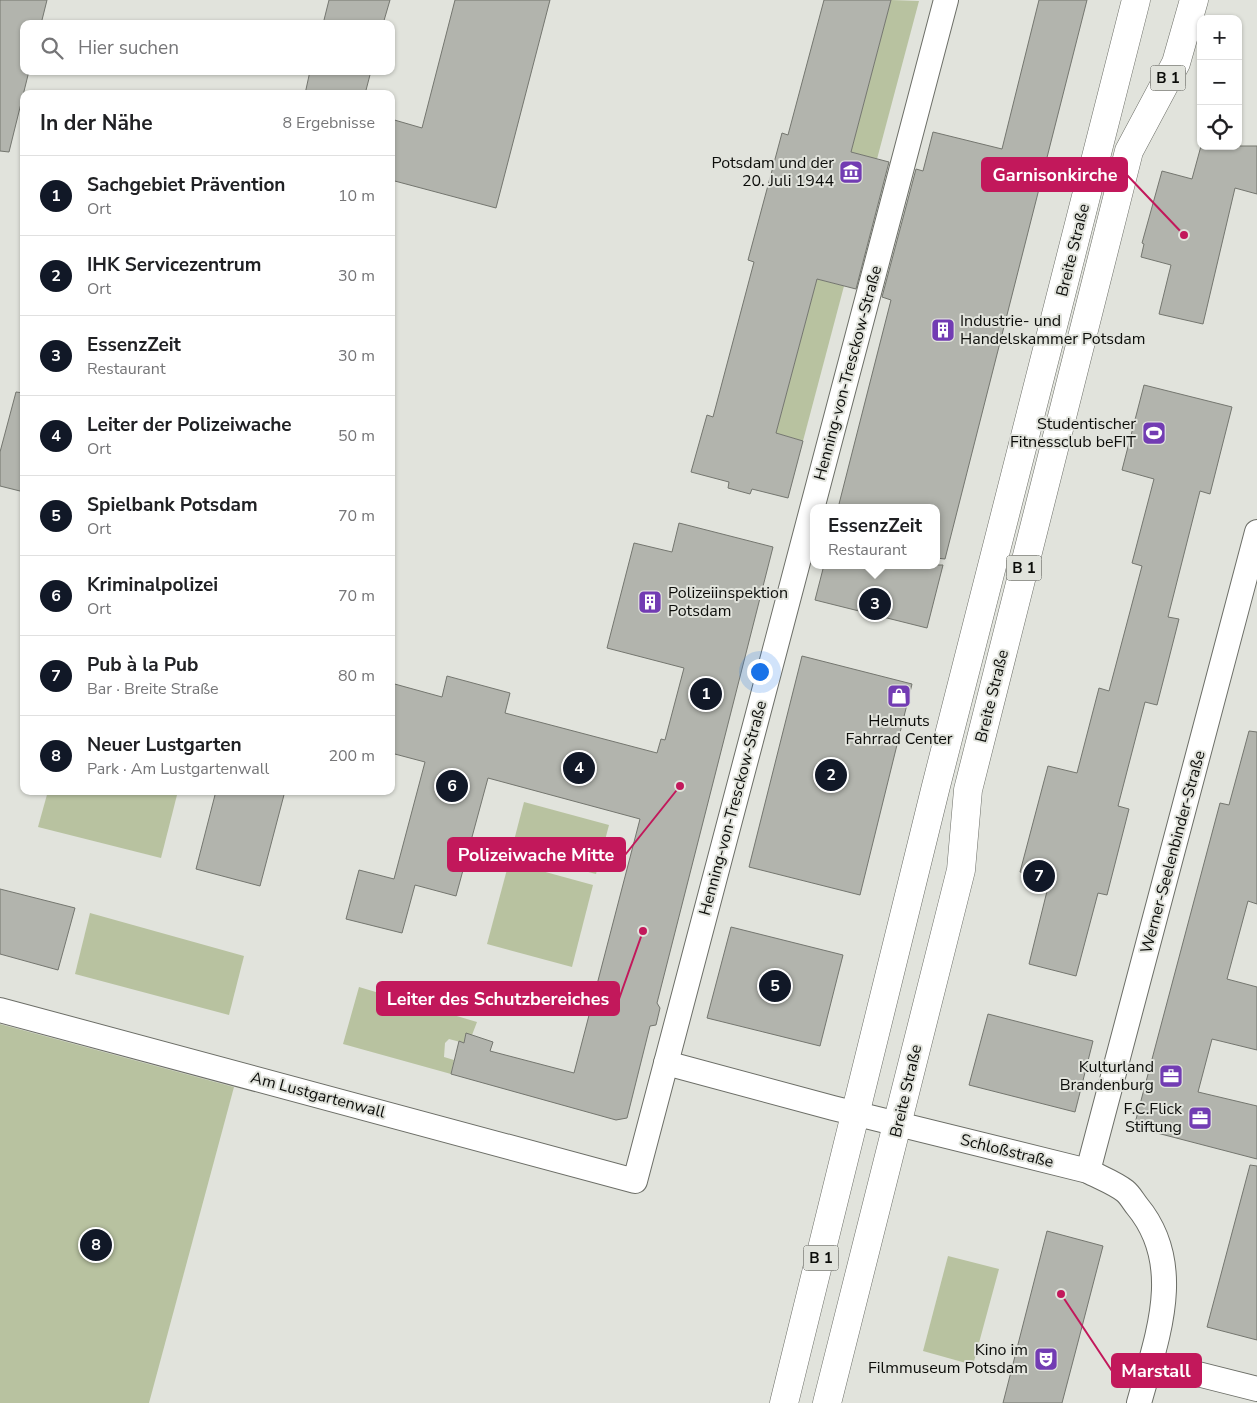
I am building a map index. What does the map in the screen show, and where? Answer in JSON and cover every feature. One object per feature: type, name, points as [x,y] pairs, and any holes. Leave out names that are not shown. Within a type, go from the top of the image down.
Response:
[{"type":"main road","name":"Breite Straße","points":[[784,1403],[938,781],[1136,0]]},
{"type":"main road","name":"Breite Straße","points":[[827,1403],[961,870],[968,790],[1129,150],[1176,63],[1194,0]]},
{"type":"street","name":"Henning-von-Tresckow-Straße","points":[[814,504],[946,0]]},
{"type":"street","name":"Henning-von-Tresckow-Straße","points":[[635,1180],[810,518]]},
{"type":"street","name":"Werner-Seelenbinder-Straße","points":[[1088,1171],[1257,532]]},
{"type":"street","name":"Am Lustgartenwall","points":[[0,1010],[635,1180]]},
{"type":"street","name":"Schloßstraße","points":[[666,1063],[898,1124],[1088,1171],[1125,1191],[1151,1222],[1162,1253],[1166,1283],[1160,1324],[1139,1403]]},
{"type":"street","points":[[1150,1362],[1257,1389]]},
{"type":"green space","points":[[891,0],[919,1],[877,159],[851,152]]},
{"type":"green space","points":[[817,279],[844,286],[803,441],[776,433]]},
{"type":"green space","points":[[47,795],[177,795],[161,858],[38,827]]},
{"type":"green space","points":[[524,802],[609,825],[596,874],[511,852]]},
{"type":"green space","points":[[509,862],[593,885],[572,967],[487,944]]},
{"type":"green space","points":[[90,913],[244,956],[229,1015],[75,974]]},
{"type":"green space","points":[[359,987],[477,1022],[472,1035],[466,1034],[464,1043],[449,1039],[445,1043],[444,1057],[454,1060],[451,1074],[343,1044]]},
{"type":"green space","points":[[0,1024],[234,1087],[149,1403],[0,1403]]},
{"type":"green space","points":[[948,1256],[999,1269],[973,1365],[923,1351]]},
{"type":"building","points":[[0,0],[47,0],[42,20],[20,20],[20,75],[28,75],[24,90],[20,90],[20,107],[9,152],[0,151]]},
{"type":"building","points":[[329,0],[390,0],[384,20],[324,20]]},
{"type":"building","points":[[455,0],[550,0],[496,208],[395,181],[395,120],[422,128]]},
{"type":"building","points":[[824,0],[891,0],[851,152],[889,162],[856,289],[817,279],[776,433],[803,441],[788,498],[752,489],[750,494],[728,488],[729,482],[691,472],[707,415],[713,417],[754,262],[748,260],[782,133],[788,135]]},
{"type":"building","name":"Industrie- und Handelskammer Potsdam","points":[[1039,0],[1087,0],[945,559],[940,558],[940,504],[839,504],[891,300],[882,297],[916,169],[923,171],[933,132],[1002,149]]},
{"type":"building","points":[[309,75],[370,75],[366,90],[306,90]]},
{"type":"building","points":[[1242,146],[1257,146],[1257,194],[1235,188],[1203,324],[1159,314],[1171,265],[1141,257],[1144,244],[1142,243],[1162,171],[1192,179],[1200,150],[1242,150]]},
{"type":"building","points":[[1144,385],[1232,407],[1210,494],[1200,491],[1168,617],[1179,619],[1166,670],[1157,705],[1145,702],[1118,806],[1129,809],[1107,895],[1098,893],[1076,976],[1029,964],[1050,879],[1020,872],[1048,766],[1077,773],[1099,688],[1109,691],[1142,566],[1132,563],[1154,479],[1122,470]]},
{"type":"building","points":[[16,392],[20,392],[20,491],[0,486],[0,452]]},
{"type":"building","points":[[679,523],[773,547],[657,1003],[660,1008],[656,1025],[650,1026],[627,1118],[616,1120],[451,1074],[459,1041],[464,1043],[466,1033],[493,1042],[490,1051],[574,1073],[640,819],[488,778],[456,896],[415,885],[402,933],[346,919],[359,870],[394,879],[425,762],[395,754],[395,684],[442,697],[447,676],[510,693],[505,713],[657,753],[661,739],[665,740],[684,668],[607,648],[634,543],[672,552]]},
{"type":"building","points":[[940,565],[943,565],[927,628],[815,600],[823,569],[940,569]]},
{"type":"building","points":[[802,656],[912,684],[860,895],[749,867]]},
{"type":"building","points":[[1249,731],[1257,732],[1257,904],[1248,901],[1227,979],[1257,987],[1257,1050],[1212,1039],[1198,1092],[1257,1106],[1257,1159],[1134,1127],[1220,803],[1229,805]]},
{"type":"building","points":[[215,795],[284,795],[260,886],[196,869]]},
{"type":"building","points":[[0,889],[75,908],[58,970],[0,954]]},
{"type":"building","points":[[731,927],[843,955],[820,1046],[707,1018]]},
{"type":"building","points":[[988,1014],[1093,1041],[1075,1112],[969,1085]]},
{"type":"building","points":[[1250,1165],[1257,1166],[1257,1340],[1207,1327]]},
{"type":"building","points":[[1047,1231],[1103,1246],[1062,1403],[1003,1403]]},
{"type":"place","name":"Potsdam und der 20. Juli 1944","points":[[851,172]]},
{"type":"place","name":"Garnisonkirche","points":[[1184,235]]},
{"type":"place","name":"Industrie- und Handelskammer Potsdam","points":[[943,330]]},
{"type":"place","name":"Studentischer Fitnessclub beFIT","points":[[1154,433]]},
{"type":"place","name":"Polizeiinspektion Potsdam","points":[[650,602]]},
{"type":"place","name":"EssenzZeit","points":[[875,604]]},
{"type":"place","name":"Sachgebiet Prävention","points":[[706,694]]},
{"type":"place","name":"Helmuts Fahrrad Center","points":[[899,696]]},
{"type":"place","name":"Leiter der Polizeiwache","points":[[579,768]]},
{"type":"place","name":"IHK Servicezentrum","points":[[831,775]]},
{"type":"place","name":"Kriminalpolizei","points":[[452,786]]},
{"type":"place","name":"Polizeiwache Mitte","points":[[680,786]]},
{"type":"place","name":"Pub à la Pub","points":[[1039,876]]},
{"type":"place","name":"Leiter des Schutzbereiches","points":[[643,931]]},
{"type":"place","name":"Spielbank Potsdam","points":[[775,986]]},
{"type":"place","name":"Kulturland Brandenburg","points":[[1171,1076]]},
{"type":"place","name":"F.C.Flick Stiftung","points":[[1200,1118]]},
{"type":"place","name":"Neuer Lustgarten","points":[[96,1245]]},
{"type":"place","name":"Marstall","points":[[1061,1294]]},
{"type":"place","name":"Kino im Filmmuseum Potsdam","points":[[1046,1359]]}]
